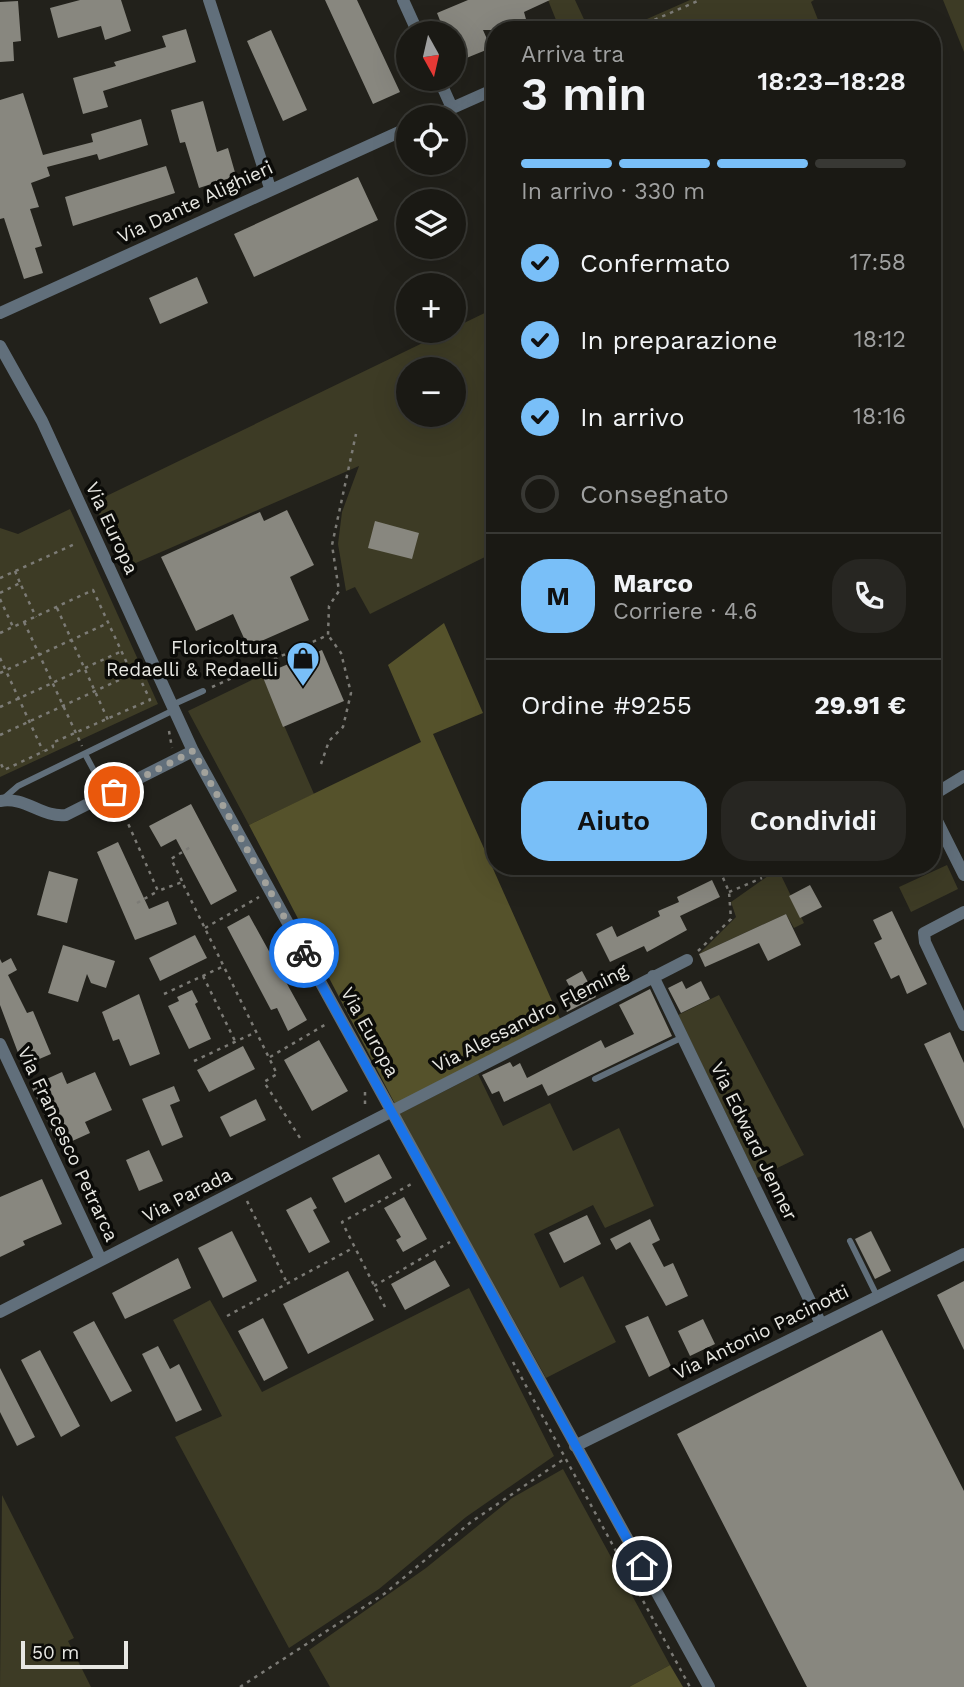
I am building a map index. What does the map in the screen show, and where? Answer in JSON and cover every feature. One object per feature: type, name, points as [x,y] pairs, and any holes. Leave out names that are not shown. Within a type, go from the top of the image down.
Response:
[{"type":"street","points":[[209,0],[270,188]]},
{"type":"street","points":[[404,0],[413,21]]},
{"type":"street","points":[[459,105],[486,93]]},
{"type":"street","name":"Via Dante Alighieri","points":[[0,313],[270,188],[396,133]]},
{"type":"street","name":"Via Europa","points":[[0,346],[42,421],[193,751],[709,1687]]},
{"type":"street","points":[[1,801],[20,802],[60,816],[193,751]]},
{"type":"street","points":[[941,790],[964,776]]},
{"type":"street","points":[[941,829],[964,875]]},
{"type":"street","points":[[964,912],[925,933],[964,1025]]},
{"type":"street","name":"Via Alessandro Fleming","points":[[392,1111],[687,960]]},
{"type":"street","name":"Via Edward Jenner","points":[[653,976],[821,1324]]},
{"type":"street","name":"Via Francesco Petrarca","points":[[0,1044],[101,1260]]},
{"type":"street","name":"Via Parada","points":[[0,1312],[392,1111]]},
{"type":"street","name":"Via Antonio Pacinotti","points":[[575,1446],[964,1254]]},
{"type":"lane","points":[[1,801],[18,786],[85,754],[203,691]]},
{"type":"lane","points":[[85,754],[111,793]]},
{"type":"lane","points":[[596,1079],[683,1037]]},
{"type":"lane","points":[[850,1241],[877,1296]]},
{"type":"path","points":[[652,21],[700,0]]},
{"type":"path","points":[[321,764],[329,741],[343,727],[351,692],[341,653],[328,635],[329,606],[339,591],[332,545],[356,434]]},
{"type":"path","points":[[0,578],[77,543]]},
{"type":"path","points":[[15,572],[36,617]]},
{"type":"path","points":[[0,593],[20,583]]},
{"type":"path","points":[[0,633],[93,590],[132,674]]},
{"type":"path","points":[[0,599],[13,627]]},
{"type":"path","points":[[56,607],[108,719]]},
{"type":"path","points":[[24,622],[85,754]]},
{"type":"path","points":[[0,673],[108,623]]},
{"type":"path","points":[[203,691],[328,635]]},
{"type":"path","points":[[0,707],[122,651]]},
{"type":"path","points":[[0,659],[43,751]]},
{"type":"path","points":[[0,735],[136,672],[150,700],[52,743],[54,747],[4,770],[0,762]]},
{"type":"path","points":[[111,793],[158,891]]},
{"type":"path","points":[[192,846],[171,859],[277,1074],[264,1082],[310,1154]]},
{"type":"path","points":[[687,960],[732,919],[729,892],[722,875]]},
{"type":"path","points":[[729,892],[762,878]]},
{"type":"path","points":[[136,903],[182,881]]},
{"type":"path","points":[[205,928],[259,897]]},
{"type":"path","points":[[164,994],[224,967]]},
{"type":"path","points":[[203,976],[235,1041]]},
{"type":"path","points":[[269,1058],[328,1023]]},
{"type":"path","points":[[194,1061],[256,1032]]},
{"type":"path","points":[[385,1307],[342,1223],[416,1181]]},
{"type":"path","points":[[241,1189],[288,1285]]},
{"type":"path","points":[[374,1286],[450,1242]]},
{"type":"path","points":[[227,1316],[354,1248]]},
{"type":"path","points":[[240,1687],[384,1594],[471,1522],[564,1459]]},
{"type":"shaded area","points":[[548,0],[575,0],[585,21],[556,21]]},
{"type":"shaded area","points":[[690,0],[814,0],[811,2],[818,21],[642,21]]},
{"type":"shaded area","points":[[943,0],[964,0],[964,52]]},
{"type":"shaded area","points":[[486,312],[486,556],[370,614],[355,587],[346,591],[338,544],[342,512],[359,466],[122,569],[94,502],[423,343],[466,343],[466,322]]},
{"type":"shaded area","points":[[70,509],[158,704],[0,777],[0,528],[18,534]]},
{"type":"shaded area","points":[[444,623],[483,713],[433,734],[486,853],[486,875],[496,875],[560,1019],[395,1104],[249,825],[421,742],[388,665]]},
{"type":"shaded area","points":[[262,675],[314,794],[249,825],[188,711]]},
{"type":"shaded area","points":[[947,865],[958,889],[911,912],[899,887],[925,875],[941,875],[941,868]]},
{"type":"shaded area","points":[[769,875],[781,875],[804,923],[794,928],[786,914],[699,954],[736,917],[731,902]]},
{"type":"shaded area","points":[[719,995],[804,1155],[757,1178],[678,1015]]},
{"type":"shaded area","points":[[478,1074],[503,1126],[550,1103],[573,1151],[619,1128],[654,1206],[605,1228],[593,1205],[534,1234],[560,1288],[583,1276],[616,1342],[546,1378],[399,1114]]},
{"type":"shaded area","points":[[469,1288],[554,1456],[466,1517],[379,1589],[289,1648],[175,1437],[222,1416],[173,1320],[210,1300],[262,1392]]},
{"type":"shaded area","points":[[563,1469],[670,1665],[629,1687],[330,1687],[309,1650],[426,1568],[512,1498]]},
{"type":"shaded area","points":[[2,1495],[74,1638],[68,1641],[91,1687],[0,1687]]},
{"type":"shaded area","points":[[670,1665],[683,1687],[629,1687]]},
{"type":"building","points":[[80,0],[121,0],[131,31],[105,40],[101,26],[58,38],[50,8]]},
{"type":"building","points":[[325,0],[357,0],[396,83],[396,91],[400,92],[373,104]]},
{"type":"building","points":[[468,0],[550,0],[524,12],[526,21],[486,21],[486,30],[483,30],[486,50],[466,58],[466,21],[440,21],[437,13]]},
{"type":"building","points":[[18,1],[21,41],[13,42],[14,61],[0,62],[0,2]]},
{"type":"building","points":[[186,29],[196,62],[103,91],[108,107],[83,114],[73,78],[116,66],[114,62],[166,47],[162,36]]},
{"type":"building","points":[[271,30],[307,110],[283,121],[247,41]]},
{"type":"building","points":[[23,93],[43,155],[93,142],[91,134],[141,119],[148,145],[99,160],[97,154],[47,167],[50,176],[31,183],[39,207],[30,209],[42,246],[35,248],[43,273],[24,279],[4,218],[0,219],[0,100]]},
{"type":"building","points":[[203,101],[217,152],[228,148],[236,176],[199,188],[185,142],[180,143],[171,110]]},
{"type":"building","points":[[166,166],[175,193],[73,226],[65,197]]},
{"type":"building","points":[[358,177],[378,220],[254,277],[234,234]]},
{"type":"building","points":[[197,277],[208,303],[160,324],[149,298]]},
{"type":"building","points":[[287,510],[314,565],[290,577],[309,620],[248,647],[233,614],[196,631],[161,557],[260,512],[264,521]]},
{"type":"building","points":[[375,521],[419,533],[412,559],[368,548]]},
{"type":"building","name":"Floricoltura Redaelli & Redaelli","points":[[322,650],[344,701],[283,727],[262,675]]},
{"type":"building","points":[[191,804],[237,891],[211,905],[176,839],[161,847],[149,826]]},
{"type":"building","points":[[118,842],[149,909],[168,901],[177,924],[135,940],[97,852]]},
{"type":"building","points":[[49,871],[78,879],[67,923],[37,915]]},
{"type":"building","points":[[712,880],[720,897],[680,916],[687,930],[647,952],[644,946],[610,962],[596,934],[612,926],[617,937],[660,916],[658,911],[679,902],[677,897]]},
{"type":"building","points":[[810,885],[822,907],[800,918],[789,896]]},
{"type":"building","points":[[892,911],[927,984],[907,994],[899,975],[891,979],[874,943],[882,939],[873,920]]},
{"type":"building","points":[[786,914],[801,945],[768,961],[759,943],[705,967],[699,954]]},
{"type":"building","points":[[249,915],[307,1020],[288,1031],[277,1008],[271,1010],[227,927]]},
{"type":"building","points":[[195,935],[207,958],[160,981],[149,958]]},
{"type":"building","points":[[63,945],[115,961],[106,988],[91,983],[87,974],[78,1002],[48,993]]},
{"type":"building","points":[[11,958],[17,970],[8,975],[27,1013],[33,1011],[51,1054],[23,1066],[0,1005],[0,959],[2,963]]},
{"type":"building","points":[[582,971],[596,997],[567,1012],[560,1000],[573,993],[566,980]]},
{"type":"building","points":[[682,981],[686,989],[701,981],[710,999],[681,1013],[668,988]]},
{"type":"building","points":[[650,989],[672,1036],[548,1096],[542,1084],[504,1102],[499,1091],[492,1094],[482,1075],[510,1062],[513,1067],[520,1063],[527,1078],[601,1040],[605,1048],[634,1034],[619,1005]]},
{"type":"building","points":[[192,990],[198,1002],[195,1004],[211,1039],[189,1049],[168,1006],[179,1001],[177,997]]},
{"type":"building","points":[[139,994],[160,1054],[130,1066],[119,1039],[113,1041],[102,1012]]},
{"type":"building","points":[[950,1032],[964,1063],[964,1129],[924,1044]]},
{"type":"building","points":[[319,1040],[348,1091],[312,1111],[284,1060]]},
{"type":"building","points":[[243,1046],[255,1069],[209,1092],[197,1070]]},
{"type":"building","points":[[62,1072],[67,1084],[95,1072],[112,1110],[85,1122],[90,1133],[59,1147],[31,1086]]},
{"type":"building","points":[[174,1086],[180,1101],[170,1105],[183,1137],[162,1146],[142,1099]]},
{"type":"building","points":[[256,1099],[266,1120],[230,1137],[220,1117]]},
{"type":"building","points":[[149,1150],[163,1181],[139,1191],[126,1160]]},
{"type":"building","points":[[379,1154],[392,1178],[345,1203],[332,1178]]},
{"type":"building","points":[[42,1179],[62,1224],[23,1241],[25,1245],[0,1257],[0,1197]]},
{"type":"building","points":[[311,1197],[317,1208],[313,1210],[330,1242],[309,1253],[286,1210]]},
{"type":"building","points":[[404,1197],[427,1239],[403,1252],[396,1240],[401,1237],[384,1208]]},
{"type":"building","points":[[587,1215],[601,1244],[564,1263],[549,1233]]},
{"type":"building","points":[[650,1219],[660,1240],[652,1244],[664,1267],[673,1263],[688,1296],[666,1306],[630,1242],[616,1250],[610,1239]]},
{"type":"building","points":[[232,1231],[257,1281],[223,1298],[198,1248]]},
{"type":"building","points":[[871,1231],[891,1271],[875,1279],[855,1239]]},
{"type":"building","points":[[178,1258],[191,1288],[125,1319],[112,1293]]},
{"type":"building","points":[[435,1260],[450,1286],[405,1310],[391,1284]]},
{"type":"building","points":[[348,1271],[374,1320],[308,1354],[283,1304]]},
{"type":"building","points":[[964,1281],[964,1350],[937,1295]]},
{"type":"building","points":[[648,1316],[671,1366],[649,1377],[625,1326]]},
{"type":"building","points":[[263,1318],[288,1368],[264,1381],[238,1331]]},
{"type":"building","points":[[703,1319],[715,1344],[690,1356],[678,1331]]},
{"type":"building","points":[[94,1321],[132,1391],[111,1402],[73,1332]]},
{"type":"building","points":[[882,1330],[964,1491],[964,1687],[807,1687],[677,1434]]},
{"type":"building","points":[[158,1346],[170,1369],[179,1364],[202,1410],[176,1422],[142,1354]]},
{"type":"building","points":[[40,1350],[80,1426],[61,1437],[21,1360]]},
{"type":"building","points":[[0,1368],[35,1437],[17,1446],[0,1412]]},
{"type":"way so far","points":[[114,792],[193,751],[304,953]]},
{"type":"place","name":"Floricoltura Redaelli & Redaelli","points":[[303,688]]},
{"type":"route","points":[[304,953],[642,1566]]}]
